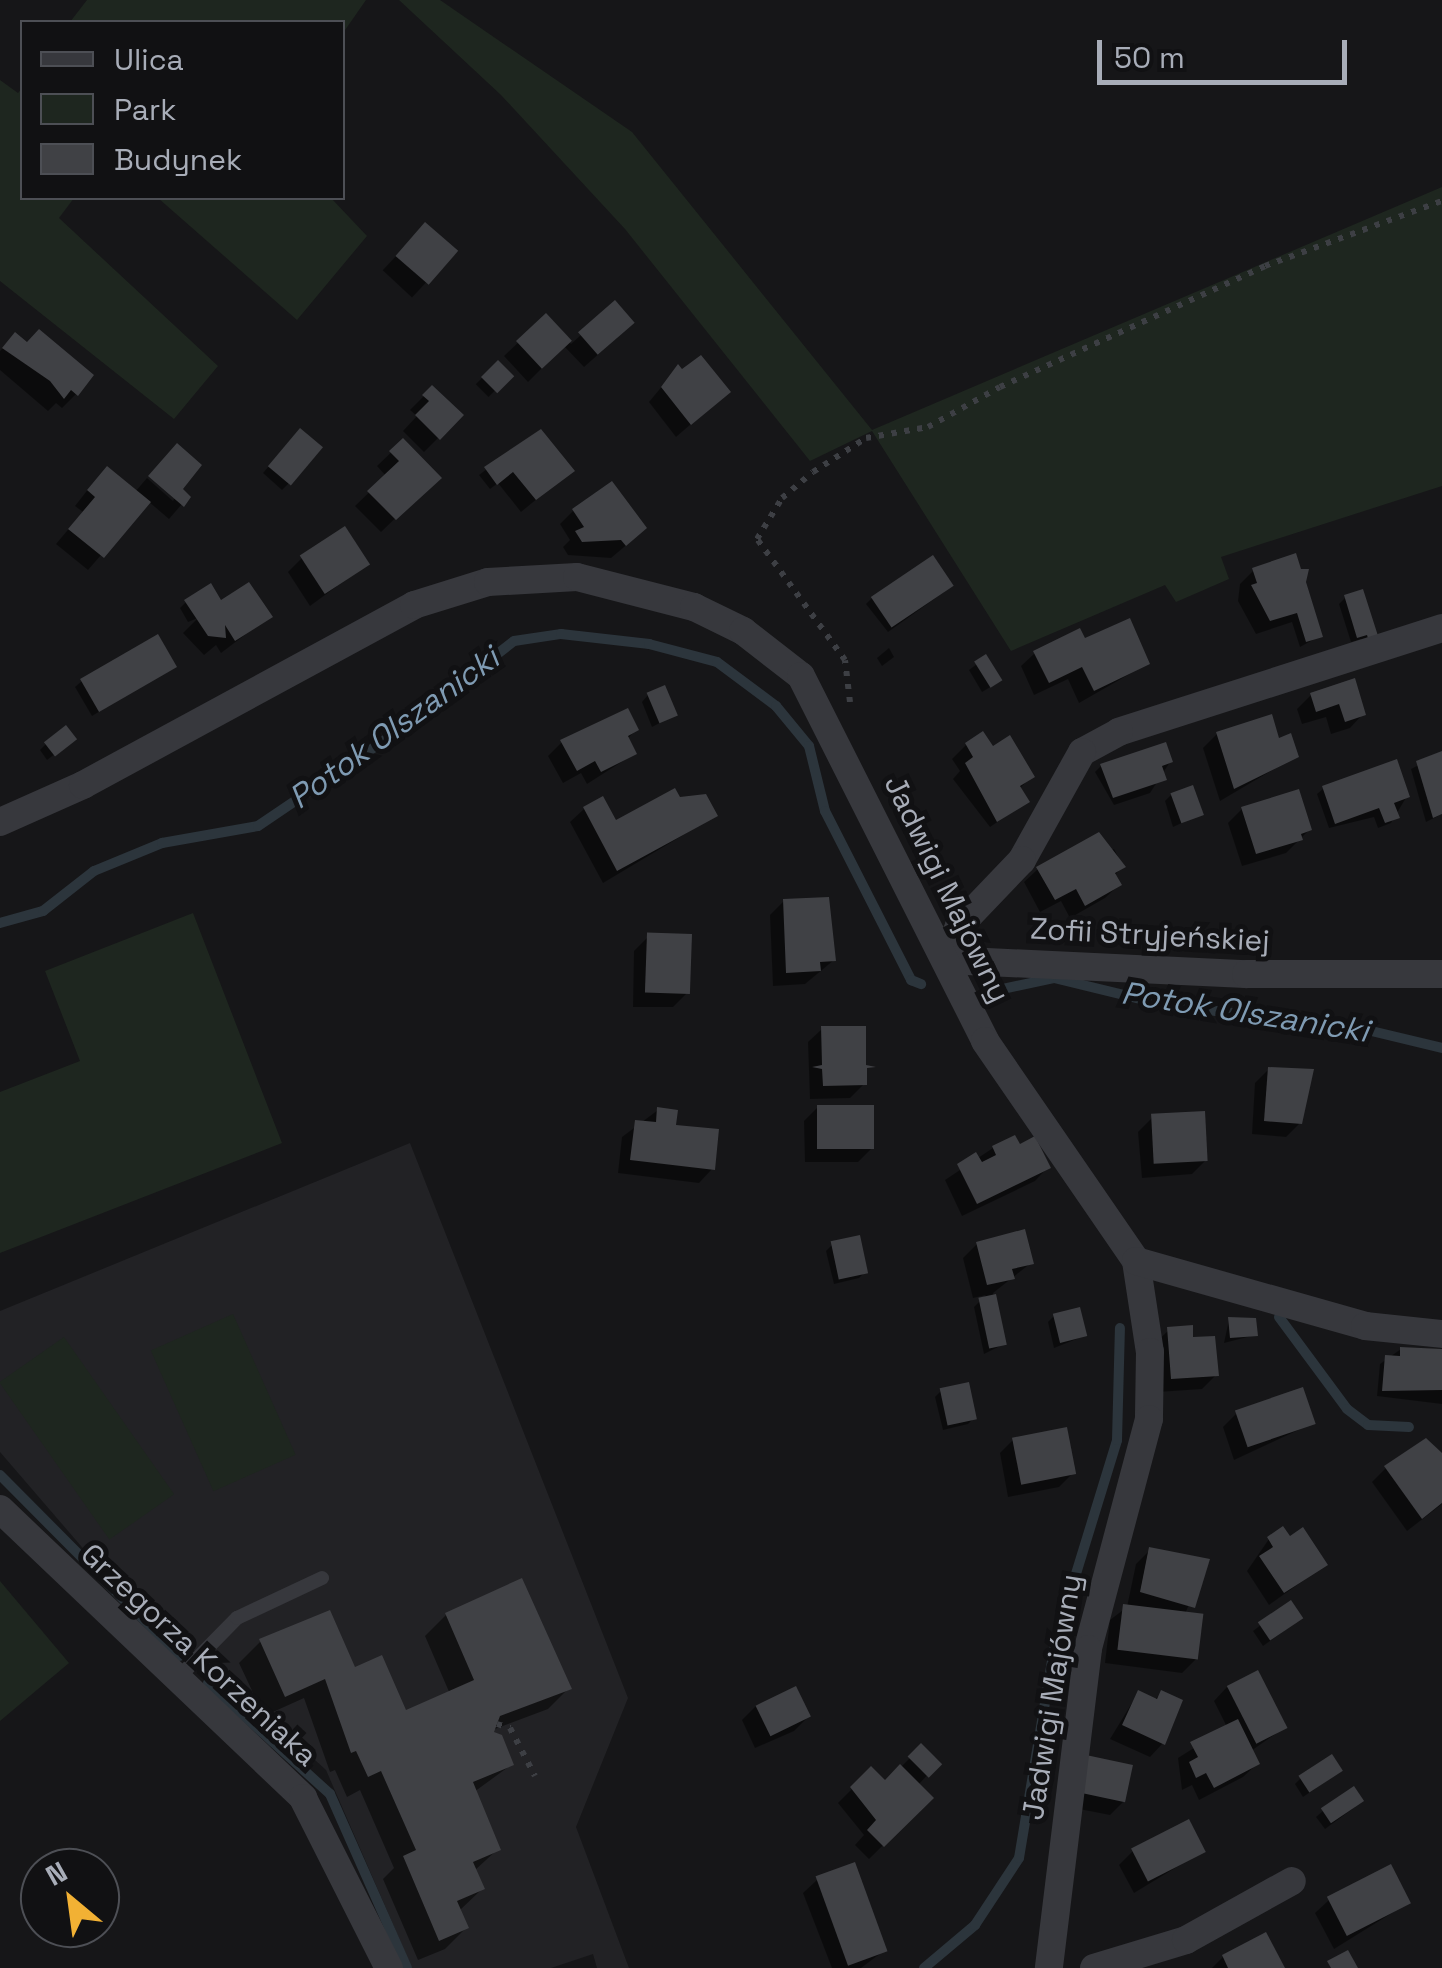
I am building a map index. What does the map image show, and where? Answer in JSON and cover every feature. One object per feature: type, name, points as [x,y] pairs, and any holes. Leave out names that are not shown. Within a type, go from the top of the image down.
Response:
[{"type":"street","name":"Jadwigi Majówny","points":[[0,822],[163,744],[414,605],[488,582],[577,577],[694,607],[742,631],[801,676],[985,1040],[1136,1262],[1150,1352],[1149,1419],[1088,1648],[1048,1968]]},
{"type":"street","name":"Zofii Stryjeńskiej","points":[[1442,628],[1119,732],[1082,752],[1022,860],[959,926],[946,960],[1246,974],[1442,974]]},
{"type":"street","points":[[1136,1262],[1364,1326],[1442,1334]]},
{"type":"street","name":"Grzegorza Korzeniaka","points":[[0,1509],[303,1798],[389,1968]]},
{"type":"street","points":[[1094,1968],[1186,1940],[1292,1881]]},
{"type":"lane","points":[[177,1678],[237,1618],[322,1578]]},
{"type":"path","points":[[757,539],[782,498],[866,438],[928,427],[1265,266],[1442,201]]},
{"type":"path","points":[[497,1724],[510,1728],[535,1776]]},
{"type":"shaded area","points":[[410,1143],[628,1698],[576,1827],[629,1968],[597,1968],[593,1954],[551,1968],[412,1968],[326,1770],[87,1553],[0,1452],[0,1311]]},
{"type":"green space","points":[[87,0],[366,0],[345,30],[345,20],[72,20]]},
{"type":"green space","points":[[399,0],[440,0],[632,132],[872,430],[1442,187],[1442,486],[1221,557],[1229,579],[1176,602],[1165,585],[1011,651],[872,431],[810,461],[625,229],[501,95]]},
{"type":"green space","points":[[0,80],[18,93],[20,90],[20,200],[72,200],[59,218],[218,366],[174,419],[0,281]]},
{"type":"green space","points":[[160,200],[333,200],[367,236],[297,320]]},
{"type":"green space","points":[[193,913],[282,1143],[0,1253],[0,1092],[80,1061],[45,971]]},
{"type":"green space","points":[[233,1314],[296,1455],[213,1491],[151,1351]]},
{"type":"green space","points":[[64,1337],[174,1494],[109,1540],[0,1383]]},
{"type":"green space","points":[[0,1581],[69,1663],[0,1721]]},
{"type":"building","points":[[425,222],[458,251],[429,285],[395,256]]},
{"type":"building","points":[[615,300],[635,323],[598,355],[578,332]]},
{"type":"building","points":[[546,313],[572,341],[542,369],[516,341]]},
{"type":"building","points":[[39,329],[94,375],[78,396],[71,390],[64,399],[50,381],[2,348],[15,332],[27,342]]},
{"type":"building","points":[[701,355],[731,392],[691,425],[661,387],[678,364],[682,369]]},
{"type":"building","points":[[498,360],[514,376],[497,393],[481,377]]},
{"type":"building","points":[[432,385],[464,415],[440,440],[415,415],[429,401],[422,395]]},
{"type":"building","points":[[300,428],[323,447],[291,486],[268,466]]},
{"type":"building","points":[[541,429],[575,471],[536,500],[513,472],[497,485],[484,467]]},
{"type":"building","points":[[403,438],[442,478],[396,520],[367,491],[399,461],[389,451]]},
{"type":"building","points":[[177,443],[202,465],[183,489],[191,497],[184,507],[148,476]]},
{"type":"building","points":[[107,466],[151,502],[104,558],[68,529],[95,497],[87,490]]},
{"type":"building","points":[[612,481],[647,528],[626,546],[621,540],[582,542],[575,531],[584,527],[572,509]]},
{"type":"building","points":[[345,526],[370,565],[325,594],[300,555]]},
{"type":"building","points":[[1296,553],[1301,569],[1309,569],[1306,582],[1323,637],[1306,642],[1297,613],[1270,621],[1251,585],[1257,583],[1252,568]]},
{"type":"building","points":[[933,555],[954,586],[892,628],[871,597]]},
{"type":"building","points":[[249,582],[273,617],[235,641],[225,625],[226,638],[208,636],[184,600],[211,583],[221,600]]},
{"type":"building","points":[[1363,589],[1379,639],[1369,642],[1367,635],[1357,638],[1344,595]]},
{"type":"building","points":[[1130,618],[1150,664],[1094,691],[1082,667],[1049,683],[1033,651],[1080,628],[1085,638]]},
{"type":"building","points":[[158,634],[177,667],[99,712],[80,679]]},
{"type":"building","points":[[986,654],[1002,680],[991,688],[974,661]]},
{"type":"building","points":[[1355,678],[1366,715],[1345,722],[1339,704],[1316,712],[1310,693]]},
{"type":"building","points":[[665,685],[678,715],[659,723],[647,693]]},
{"type":"building","points":[[628,708],[639,730],[628,736],[637,754],[601,772],[595,761],[577,771],[560,740]]},
{"type":"building","points":[[1272,714],[1279,738],[1291,733],[1299,757],[1234,789],[1216,732]]},
{"type":"building","points":[[66,725],[77,739],[55,756],[44,742]]},
{"type":"building","points":[[983,731],[993,746],[1010,735],[1035,777],[1020,786],[1030,802],[997,822],[965,763],[973,757],[965,743]]},
{"type":"building","points":[[1166,742],[1173,762],[1162,766],[1167,780],[1113,798],[1100,764]]},
{"type":"building","points":[[1442,751],[1442,814],[1433,818],[1416,761]]},
{"type":"building","points":[[1397,759],[1410,797],[1394,803],[1400,818],[1385,823],[1379,808],[1335,824],[1322,786]]},
{"type":"building","points":[[1193,785],[1204,815],[1181,823],[1170,793]]},
{"type":"building","points":[[675,788],[680,797],[706,794],[718,816],[617,871],[583,807],[603,796],[616,820]]},
{"type":"building","points":[[1299,789],[1312,830],[1301,834],[1303,840],[1256,854],[1241,807]]},
{"type":"building","points":[[1099,832],[1126,867],[1115,873],[1122,885],[1085,906],[1076,889],[1055,900],[1036,867]]},
{"type":"building","points":[[829,897],[836,961],[820,962],[821,971],[786,973],[783,899]]},
{"type":"building","points":[[647,932],[692,934],[690,994],[645,992]]},
{"type":"building","points":[[821,1026],[866,1026],[866,1065],[876,1067],[867,1068],[867,1085],[823,1086],[822,1069],[812,1067],[822,1065]]},
{"type":"building","points":[[1268,1067],[1314,1069],[1302,1124],[1264,1121]]},
{"type":"building","points":[[817,1105],[874,1105],[874,1149],[817,1149]]},
{"type":"building","points":[[657,1107],[678,1110],[676,1125],[719,1129],[715,1170],[630,1160],[635,1120],[656,1122]]},
{"type":"building","points":[[1205,1111],[1208,1161],[1154,1164],[1151,1114]]},
{"type":"building","points":[[1015,1135],[1020,1144],[1035,1136],[1051,1168],[977,1204],[957,1164],[976,1152],[982,1162],[996,1155],[992,1146]]},
{"type":"building","points":[[1025,1229],[1034,1264],[1012,1269],[1015,1279],[987,1285],[976,1242]]},
{"type":"building","points":[[860,1235],[868,1273],[839,1279],[831,1241]]},
{"type":"building","points":[[996,1294],[1007,1345],[989,1349],[978,1298]]},
{"type":"building","points":[[1080,1307],[1087,1336],[1060,1343],[1053,1314]]},
{"type":"building","points":[[1228,1317],[1256,1318],[1258,1336],[1230,1338]]},
{"type":"building","points":[[1193,1325],[1193,1337],[1215,1336],[1219,1376],[1171,1379],[1167,1327]]},
{"type":"building","points":[[1400,1347],[1442,1349],[1442,1390],[1382,1391],[1385,1355],[1400,1356]]},
{"type":"building","points":[[969,1382],[977,1419],[948,1425],[940,1388]]},
{"type":"building","points":[[1303,1387],[1316,1424],[1248,1447],[1235,1410]]},
{"type":"building","points":[[1067,1427],[1076,1474],[1021,1485],[1012,1438]]},
{"type":"building","points":[[1426,1438],[1442,1453],[1442,1503],[1422,1519],[1384,1466]]},
{"type":"building","points":[[1283,1526],[1290,1536],[1303,1527],[1328,1565],[1284,1593],[1259,1556],[1273,1547],[1267,1537]]},
{"type":"building","points":[[1149,1547],[1210,1559],[1195,1608],[1140,1592]]},
{"type":"building","points":[[522,1578],[572,1689],[500,1716],[494,1732],[502,1735],[514,1765],[473,1782],[501,1850],[473,1862],[485,1889],[457,1901],[469,1928],[439,1941],[403,1856],[416,1850],[381,1771],[368,1777],[356,1751],[351,1753],[325,1679],[285,1697],[259,1639],[330,1610],[355,1667],[382,1655],[406,1710],[474,1680],[445,1613]]},
{"type":"building","points":[[1291,1600],[1303,1618],[1270,1641],[1258,1622]]},
{"type":"building","points":[[1123,1604],[1203,1614],[1198,1660],[1117,1650]]},
{"type":"building","points":[[1258,1670],[1288,1728],[1256,1744],[1227,1686]]},
{"type":"building","points":[[796,1686],[811,1717],[770,1736],[756,1706]]},
{"type":"building","points":[[1138,1690],[1157,1699],[1161,1690],[1183,1700],[1165,1745],[1122,1725]]},
{"type":"building","points":[[1238,1719],[1260,1764],[1214,1788],[1206,1773],[1196,1778],[1189,1762],[1198,1757],[1190,1742]]},
{"type":"building","points":[[921,1743],[942,1764],[929,1778],[908,1756]]},
{"type":"building","points":[[1332,1754],[1343,1771],[1309,1793],[1298,1776]]},
{"type":"building","points":[[1086,1755],[1133,1765],[1125,1802],[1078,1792]]},
{"type":"building","points":[[900,1764],[934,1798],[884,1847],[867,1830],[876,1820],[850,1787],[871,1766],[885,1780]]},
{"type":"building","points":[[1354,1786],[1364,1801],[1331,1823],[1321,1808]]},
{"type":"building","points":[[1189,1819],[1206,1852],[1148,1881],[1131,1849]]},
{"type":"building","points":[[855,1862],[887,1951],[848,1966],[816,1876]]},
{"type":"building","points":[[1391,1864],[1411,1903],[1347,1936],[1327,1897]]},
{"type":"building","points":[[1266,1932],[1285,1968],[1228,1968],[1222,1955]]},
{"type":"building","points":[[1348,1950],[1358,1968],[1331,1968],[1327,1961]]},
{"type":"waterway","name":"Potok Olszanicki","points":[[0,923],[43,911],[94,871],[162,843],[258,826],[401,729],[514,641],[561,634],[649,644],[717,662],[776,706],[809,746],[825,811],[911,980],[921,984]]},
{"type":"waterway","name":"Potok Olszanicki","points":[[989,992],[1054,978],[1166,1005],[1363,1029],[1442,1048]]},
{"type":"waterway","points":[[1279,1317],[1347,1409],[1368,1425],[1409,1427]]},
{"type":"waterway","points":[[924,1968],[975,1925],[1019,1858],[1055,1642],[1117,1440],[1120,1328]]},
{"type":"waterway","points":[[0,1475],[180,1656]]},
{"type":"waterway","points":[[208,1683],[330,1794],[407,1968]]}]
